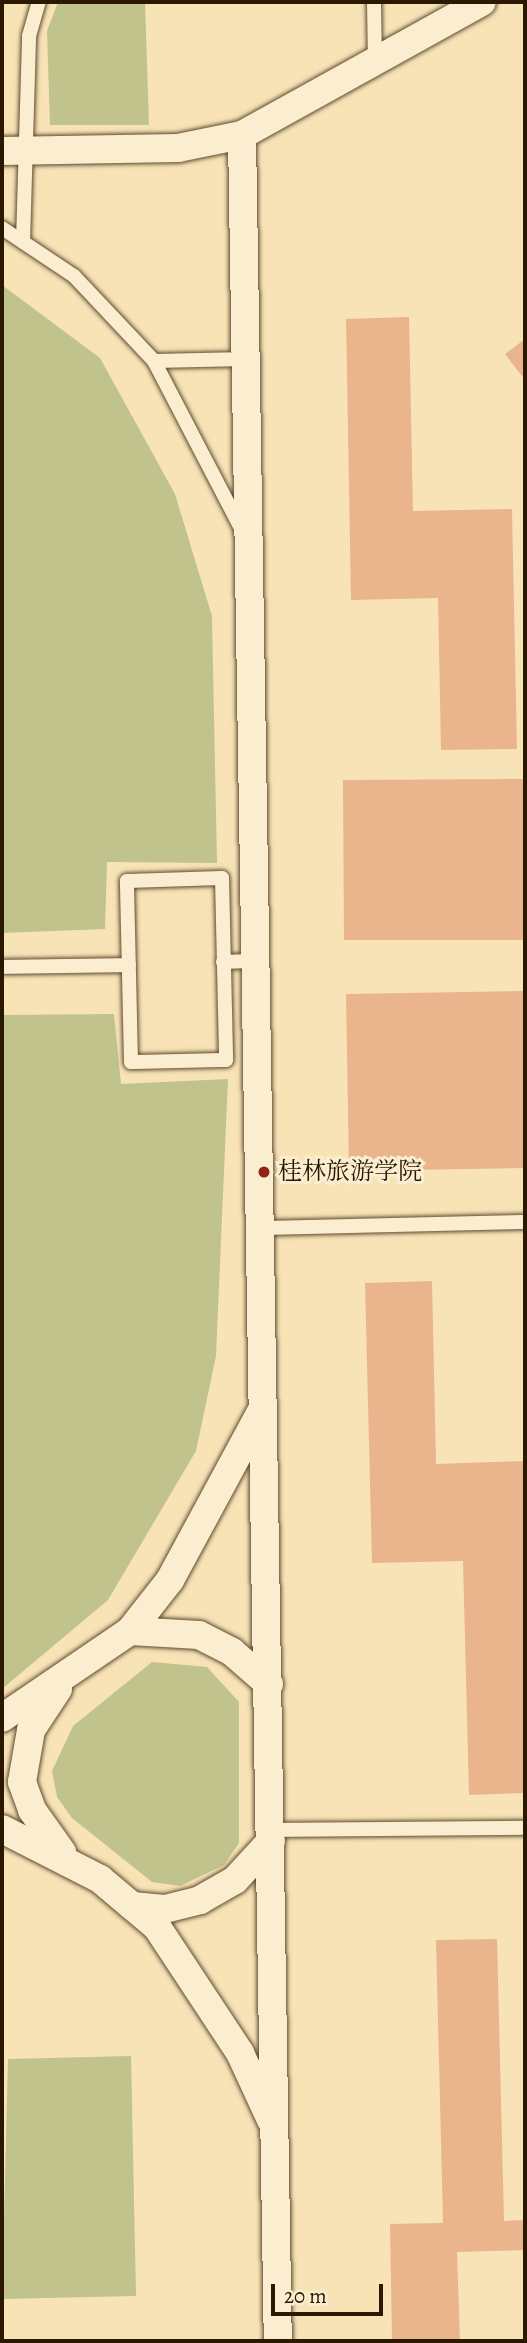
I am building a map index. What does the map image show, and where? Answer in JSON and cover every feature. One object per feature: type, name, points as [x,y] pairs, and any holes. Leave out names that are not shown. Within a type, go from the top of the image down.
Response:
[{"type":"street","points":[[12,150],[178,148],[242,135],[375,65],[482,2]]},
{"type":"street","points":[[242,135],[278,2341]]},
{"type":"street","points":[[2,1717],[65,1678],[130,1631],[170,1580],[226,1486],[264,1405]]},
{"type":"street","points":[[130,1631],[199,1635],[232,1652],[269,1684]]},
{"type":"street","points":[[65,1678],[32,1730],[23,1782],[36,1818],[70,1862]]},
{"type":"street","points":[[2,1829],[70,1862],[157,1927],[202,1990],[276,2130]]},
{"type":"street","points":[[132,1906],[164,1909],[200,1900],[234,1880],[271,1836]]},
{"type":"lane","points":[[23,242],[12,150],[29,36],[39,2]]},
{"type":"lane","points":[[374,2],[375,65]]},
{"type":"lane","points":[[2,228],[74,276],[153,361],[249,546]]},
{"type":"lane","points":[[153,361],[246,359]]},
{"type":"lane","points":[[222,878],[223,962],[226,1060],[131,1062],[127,881],[222,878]]},
{"type":"lane","points":[[223,962],[256,961]]},
{"type":"lane","points":[[2,967],[129,965]]},
{"type":"lane","points":[[261,1228],[525,1222]]},
{"type":"lane","points":[[271,1836],[525,1828]]},
{"type":"green space","points":[[58,2],[145,2],[149,125],[50,125],[47,31]]},
{"type":"green space","points":[[2,285],[100,358],[175,494],[212,616],[217,863],[107,862],[105,929],[2,933]]},
{"type":"green space","points":[[114,1014],[121,1084],[228,1079],[216,1356],[196,1451],[108,1600],[2,1689],[2,1015]]},
{"type":"green space","points":[[152,1662],[207,1667],[239,1702],[239,1843],[224,1865],[180,1886],[152,1882],[72,1818],[57,1797],[52,1771],[73,1726]]},
{"type":"green space","points":[[131,2056],[136,2296],[2,2299],[8,2059]]},
{"type":"building","points":[[409,317],[413,511],[512,509],[517,749],[441,750],[438,598],[351,600],[346,319]]},
{"type":"building","points":[[525,339],[525,380],[505,354]]},
{"type":"building","points":[[525,779],[525,940],[344,940],[343,780]]},
{"type":"building","points":[[525,991],[525,1168],[349,1171],[346,994]]},
{"type":"building","points":[[432,1281],[436,1464],[525,1461],[525,1793],[469,1795],[463,1561],[372,1563],[365,1283]]},
{"type":"building","points":[[497,1939],[504,2221],[525,2220],[525,2250],[457,2252],[460,2341],[392,2341],[390,2224],[443,2223],[436,1940]]},
{"type":"place","name":"桂林旅游学院","points":[[264,1172]]}]
